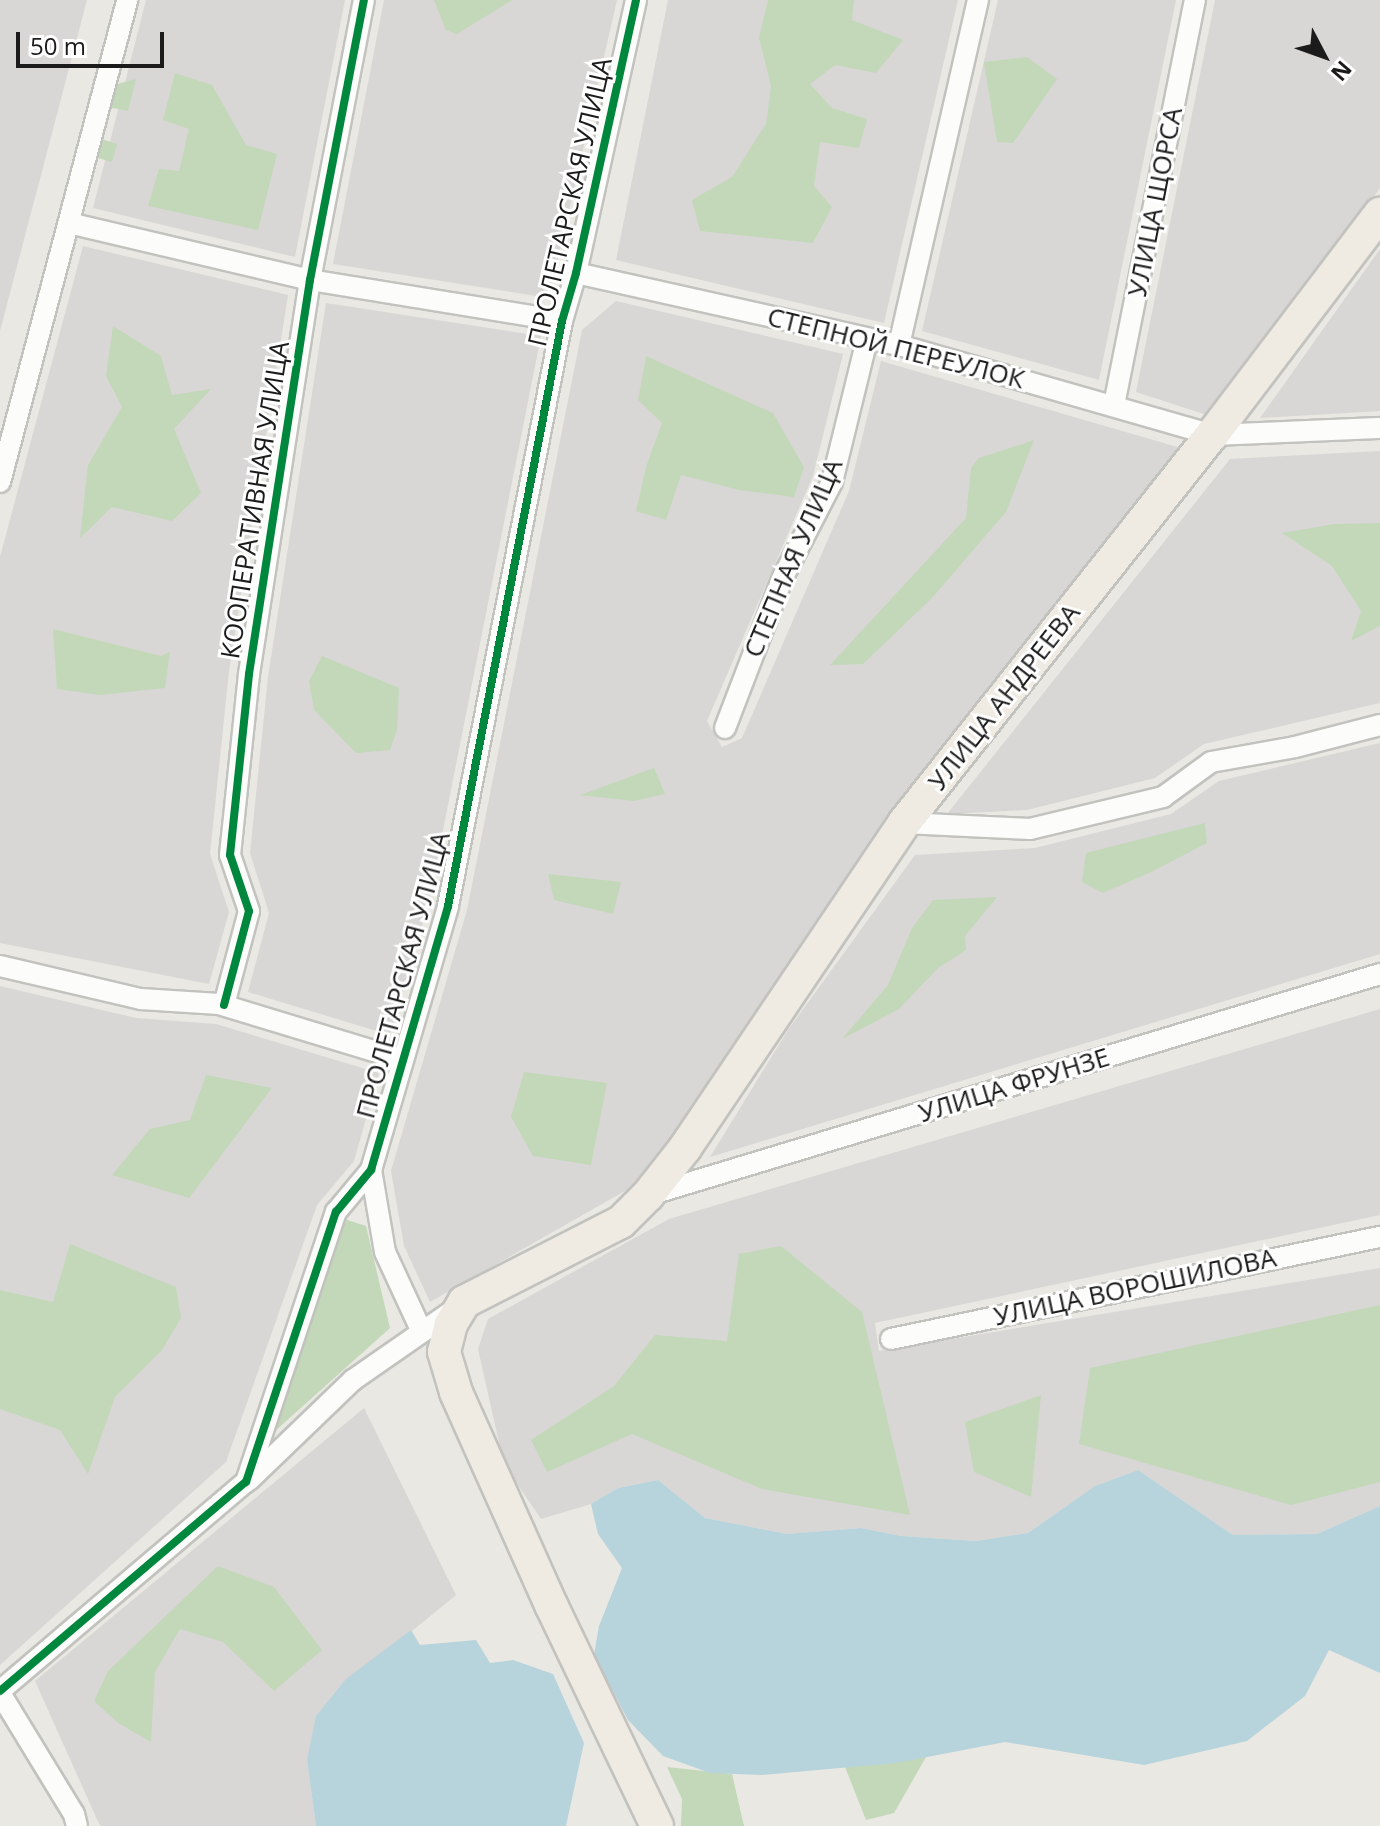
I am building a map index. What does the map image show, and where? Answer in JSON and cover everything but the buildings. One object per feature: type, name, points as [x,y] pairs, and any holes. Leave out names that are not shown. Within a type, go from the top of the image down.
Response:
[{"type":"main road","name":"УЛИЦА АНДРЕЕВА","points":[[464,1302],[621,1222],[648,1195],[685,1148],[904,823],[1212,435],[1380,214]]},
{"type":"main road","points":[[464,1302],[451,1324],[444,1352],[456,1392],[552,1607],[657,1826]]},
{"type":"street","points":[[0,482],[127,0]]},
{"type":"street","name":"КООПЕРАТИВНАЯ УЛИЦА","points":[[224,1005],[249,911],[230,855],[249,674],[310,280],[364,0]]},
{"type":"street","name":"ПРОЛЕТАРСКАЯ УЛИЦА","points":[[246,1482],[336,1212],[371,1170],[448,906],[562,321],[576,273],[636,0]]},
{"type":"street","points":[[899,345],[978,0]]},
{"type":"street","name":"УЛИЦА ЩОРСА","points":[[1114,405],[1195,0]]},
{"type":"street","points":[[69,223],[310,280],[562,321]]},
{"type":"street","name":"СТЕПНОЙ ПЕРЕУЛОК","points":[[576,273],[899,345],[1212,435],[1380,428]]},
{"type":"street","name":"СТЕПНАЯ УЛИЦА","points":[[725,728],[783,577],[832,482],[867,340]]},
{"type":"street","points":[[904,823],[1030,829],[1163,797],[1211,762],[1295,747],[1380,725]]},
{"type":"street","points":[[0,966],[141,999],[224,1005],[403,1060]]},
{"type":"street","name":"УЛИЦА ФРУНЗЕ","points":[[648,1195],[1380,974]]},
{"type":"street","points":[[371,1170],[385,1252],[422,1332]]},
{"type":"street","name":"УЛИЦА ВОРОШИЛОВА","points":[[891,1339],[1380,1237]]},
{"type":"street","points":[[77,1826],[74,1814],[0,1692],[246,1482],[353,1380],[464,1302]]},
{"type":"shaded area","points":[[0,0],[87,0],[0,331]]},
{"type":"shaded area","points":[[146,0],[345,0],[295,257],[93,208]]},
{"type":"shaded area","points":[[384,0],[617,0],[549,298],[333,264]]},
{"type":"shaded area","points":[[668,0],[958,0],[884,323],[616,260]]},
{"type":"shaded area","points":[[998,0],[1176,0],[1099,380],[922,331]]},
{"type":"shaded area","points":[[1215,0],[1380,0],[1380,188],[1213,417],[1136,392]]},
{"type":"shaded area","points":[[83,246],[288,295],[229,671],[210,854],[229,912],[209,984],[0,943],[0,557]]},
{"type":"shaded area","points":[[1380,249],[1380,411],[1260,418]]},
{"type":"shaded area","points":[[616,301],[843,354],[813,476],[707,721],[722,747],[742,738],[849,491],[881,361],[1188,450],[646,1179],[430,1302],[404,1246],[391,1171],[467,910],[582,330]]},
{"type":"shaded area","points":[[326,303],[541,336],[429,901],[390,1035],[248,992],[269,913],[250,853],[268,677]]},
{"type":"shaded area","points":[[1380,451],[1380,703],[1204,744],[1155,778],[1027,810],[947,814],[1230,459]]},
{"type":"shaded area","points":[[1380,743],[1380,954],[710,1157],[788,1030],[915,855],[1035,848],[1171,814],[1219,781]]},
{"type":"shaded area","points":[[0,986],[136,1018],[216,1024],[379,1073],[354,1161],[317,1205],[226,1462],[0,1665]]},
{"type":"shaded area","points":[[1380,1009],[1380,1215],[875,1323],[879,1351],[1380,1268],[1380,1506],[1317,1534],[1233,1535],[1138,1470],[1095,1486],[1028,1533],[976,1541],[901,1536],[861,1528],[787,1534],[705,1518],[658,1480],[618,1488],[591,1504],[541,1519],[504,1465],[478,1349],[488,1319],[669,1219]]},
{"type":"shaded area","points":[[364,1408],[456,1595],[390,1649],[307,1760],[316,1826],[100,1826],[35,1681]]},
{"type":"green space","points":[[434,0],[512,0],[457,34],[446,30]]},
{"type":"green space","points":[[768,0],[854,0],[852,20],[903,40],[876,73],[835,65],[810,84],[832,108],[867,119],[859,148],[820,142],[814,186],[832,207],[813,243],[700,231],[692,200],[732,177],[766,124],[771,86],[759,38]]},
{"type":"green space","points":[[1027,57],[1057,79],[1013,143],[997,142],[984,62]]},
{"type":"green space","points":[[175,73],[212,85],[246,145],[277,154],[258,230],[148,206],[159,169],[179,171],[189,129],[163,120]]},
{"type":"green space","points":[[136,79],[128,111],[102,106],[106,87]]},
{"type":"green space","points":[[92,136],[117,144],[112,162],[87,155]]},
{"type":"green space","points":[[113,326],[161,356],[172,395],[211,389],[174,429],[201,493],[172,521],[112,507],[80,538],[88,465],[122,407],[106,376]]},
{"type":"green space","points":[[646,356],[773,413],[804,467],[794,497],[739,490],[681,475],[666,520],[636,511],[646,467],[662,423],[638,400]]},
{"type":"green space","points":[[1034,440],[1006,512],[932,598],[863,664],[830,665],[966,518],[971,468],[979,458]]},
{"type":"green space","points":[[1380,523],[1380,626],[1351,641],[1361,611],[1332,566],[1282,533],[1334,524]]},
{"type":"green space","points":[[53,629],[161,656],[170,652],[165,688],[100,695],[57,689]]},
{"type":"green space","points":[[322,656],[399,688],[397,730],[390,750],[356,753],[314,710],[309,681]]},
{"type":"green space","points":[[654,768],[665,794],[634,801],[580,795]]},
{"type":"green space","points":[[1205,823],[1207,843],[1151,872],[1103,893],[1082,882],[1086,853]]},
{"type":"green space","points":[[548,874],[621,882],[613,914],[554,900]]},
{"type":"green space","points":[[997,897],[965,936],[966,950],[938,968],[899,1009],[842,1039],[888,985],[912,928],[933,900]]},
{"type":"green space","points":[[524,1072],[607,1083],[591,1165],[533,1156],[511,1117]]},
{"type":"green space","points":[[206,1075],[272,1088],[189,1198],[112,1175],[150,1129],[190,1120]]},
{"type":"green space","points":[[344,1219],[366,1226],[390,1328],[274,1432],[267,1429]]},
{"type":"green space","points":[[70,1244],[176,1287],[181,1318],[162,1350],[115,1397],[88,1474],[60,1430],[0,1409],[0,1290],[53,1302]]},
{"type":"green space","points":[[781,1246],[862,1312],[910,1515],[762,1489],[632,1434],[547,1472],[531,1440],[614,1386],[655,1335],[727,1341],[739,1254]]},
{"type":"green space","points":[[1380,1305],[1380,1482],[1291,1505],[1079,1444],[1090,1368]]},
{"type":"green space","points":[[1041,1395],[1031,1497],[974,1472],[965,1422]]},
{"type":"green space","points":[[218,1566],[274,1587],[322,1650],[274,1691],[223,1642],[180,1629],[155,1672],[151,1742],[118,1723],[94,1701],[108,1671]]},
{"type":"green space","points":[[926,1757],[894,1813],[866,1820],[845,1767]]},
{"type":"green space","points":[[667,1767],[732,1774],[744,1826],[681,1826],[682,1799]]},
{"type":"water","points":[[1138,1470],[1233,1535],[1317,1534],[1380,1506],[1380,1673],[1329,1650],[1305,1696],[1247,1741],[1144,1765],[1005,1742],[896,1763],[762,1775],[710,1773],[663,1756],[628,1720],[594,1655],[599,1626],[622,1568],[598,1534],[591,1504],[618,1488],[658,1480],[705,1518],[787,1534],[861,1528],[901,1536],[976,1541],[1028,1533],[1095,1486]]},
{"type":"water","points":[[411,1630],[420,1645],[476,1640],[490,1663],[513,1660],[553,1674],[584,1743],[566,1826],[316,1826],[307,1760],[316,1716],[346,1679]]},
{"type":"cycle path","points":[[224,1005],[249,911],[230,855],[249,674],[310,280],[364,0]]},
{"type":"cycle path","points":[[0,1691],[246,1482],[336,1212],[371,1170],[448,906],[562,321],[576,273],[636,0]]}]
